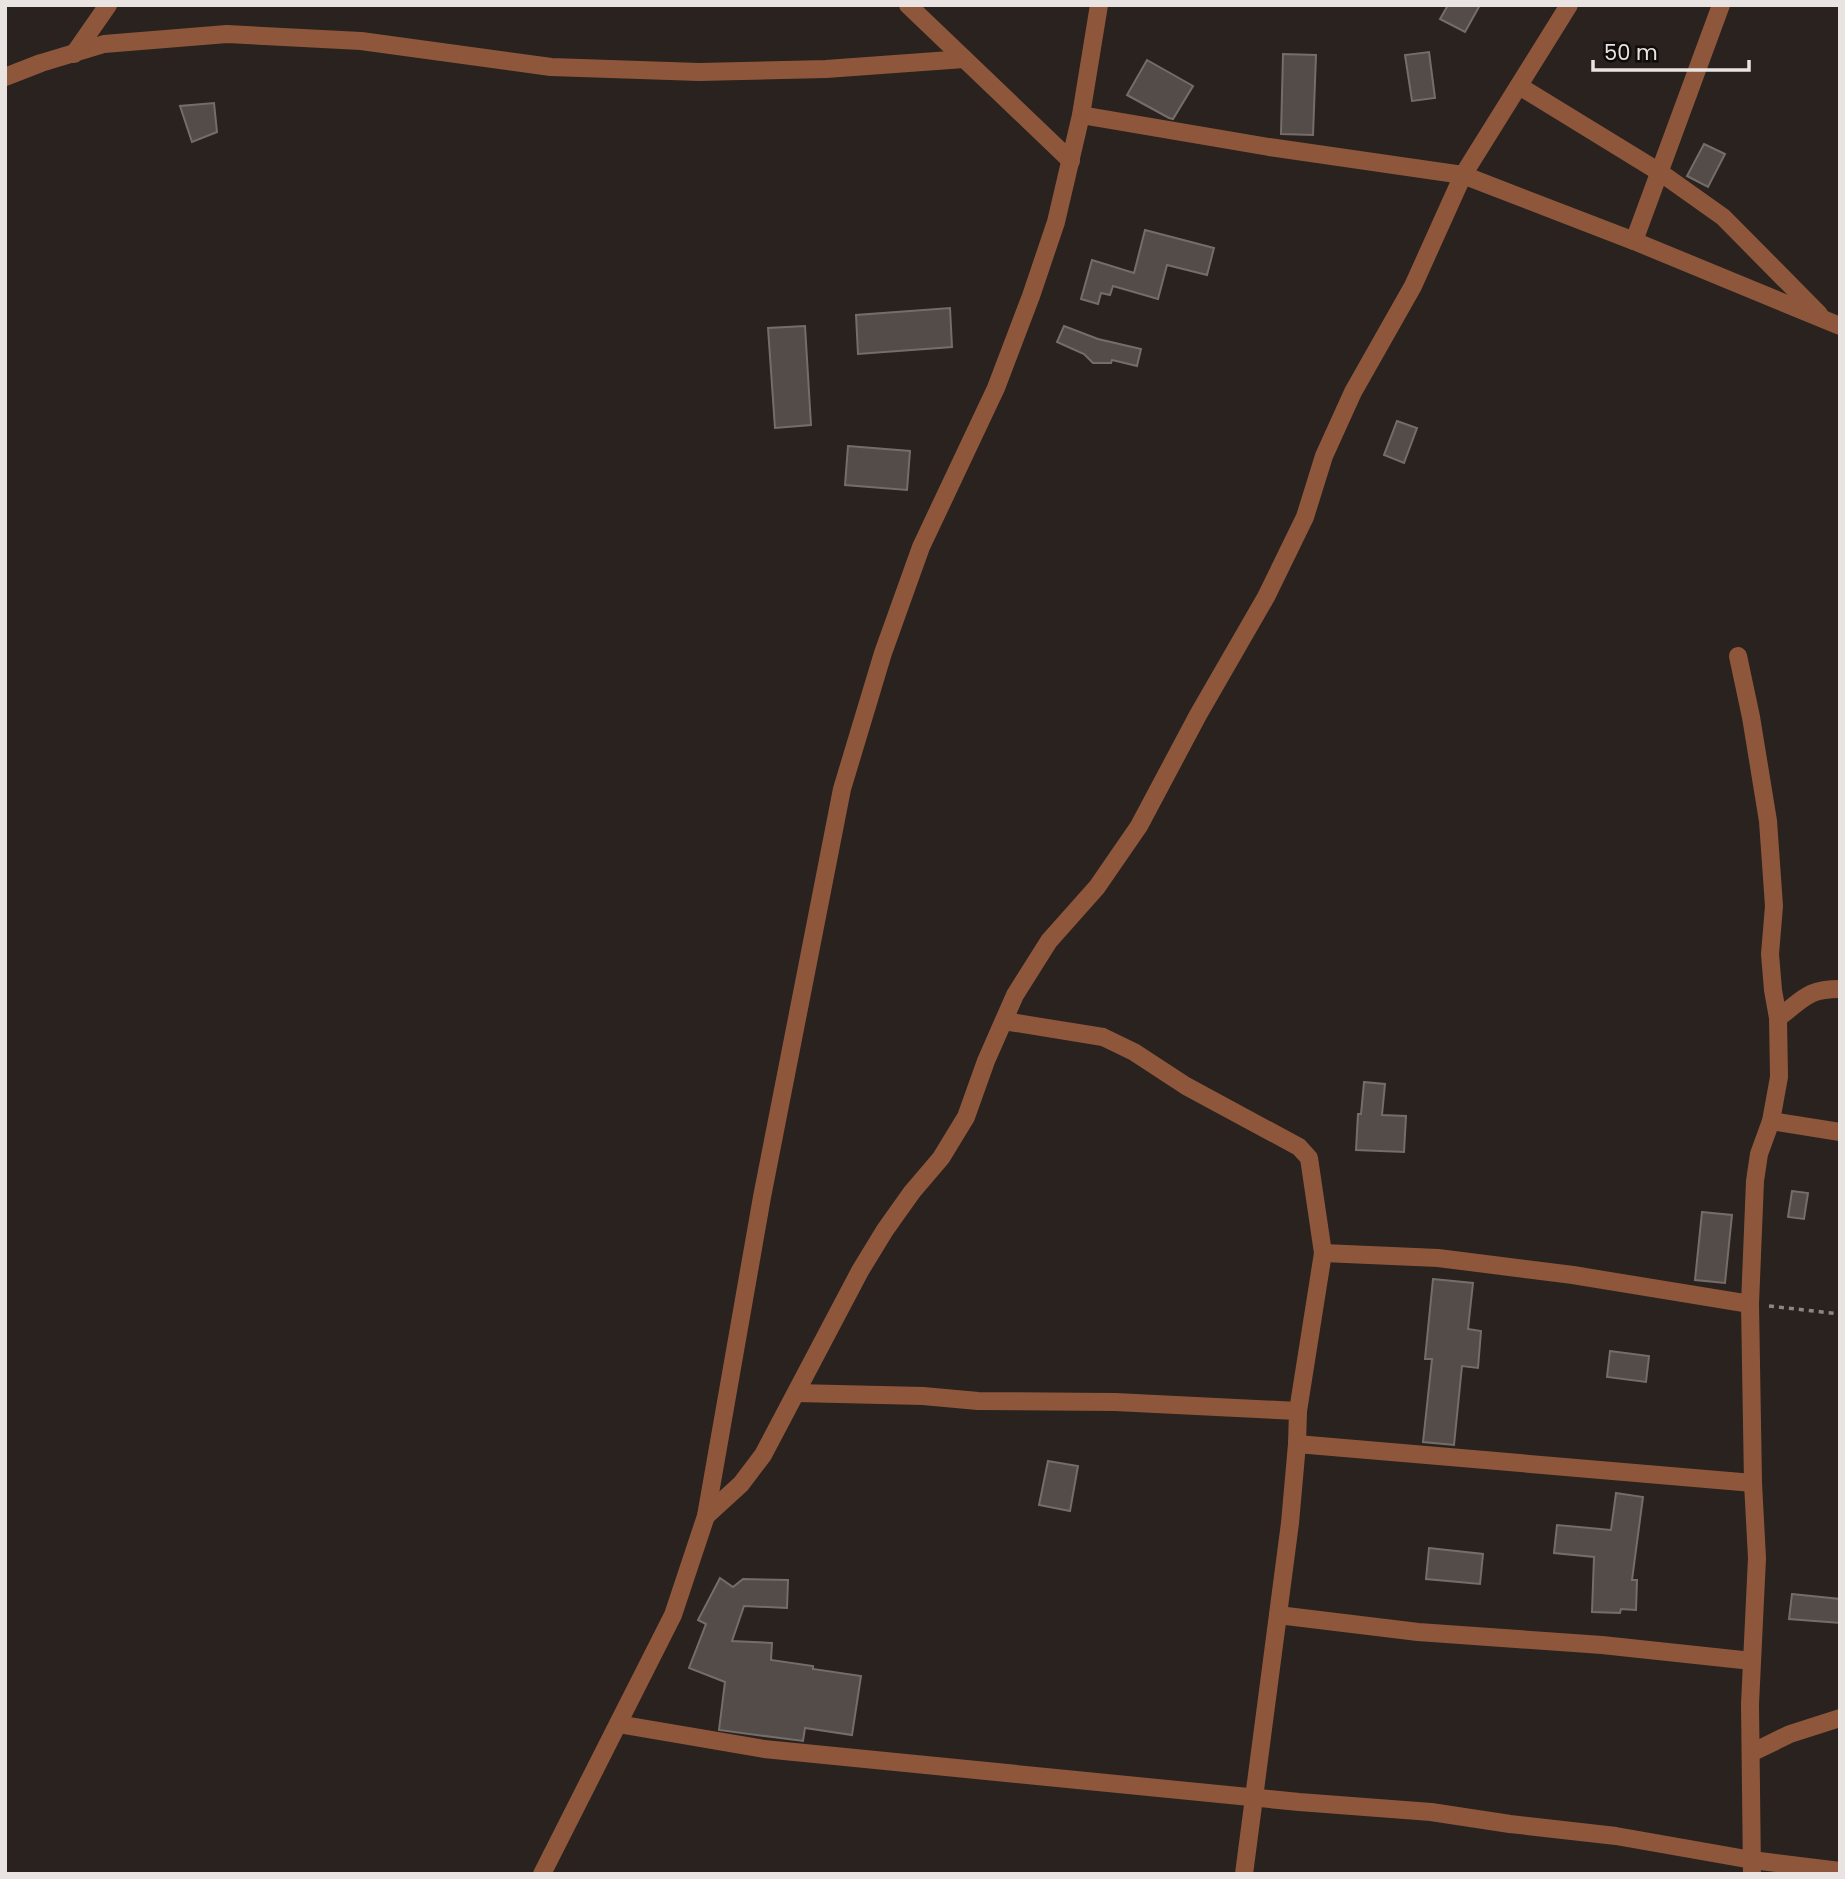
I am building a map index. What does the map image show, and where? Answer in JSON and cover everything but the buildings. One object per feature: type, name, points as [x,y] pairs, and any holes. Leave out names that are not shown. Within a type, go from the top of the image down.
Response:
[{"type":"street","points":[[74,54],[108,5]]},
{"type":"street","points":[[908,5],[1071,161]]},
{"type":"street","points":[[542,1874],[673,1615],[706,1516],[764,1183],[842,789],[883,653],[921,547],[996,388],[1056,222],[1081,115],[1099,5]]},
{"type":"street","points":[[706,1516],[741,1484],[763,1455],[860,1271],[912,1192],[941,1158],[966,1117],[986,1061],[1015,995],[1049,941],[1097,887],[1139,826],[1198,715],[1266,597],[1305,517],[1324,456],[1353,392],[1413,286],[1463,175],[1569,5]]},
{"type":"street","points":[[1634,241],[1721,5]]},
{"type":"street","points":[[5,77],[104,44],[227,34],[361,41],[551,66],[699,72],[826,69],[964,59]]},
{"type":"street","points":[[1519,86],[1661,173],[1723,217],[1832,323]]},
{"type":"street","points":[[1081,115],[1269,147],[1463,175],[1634,241],[1832,323]]},
{"type":"street","points":[[1738,656],[1768,821],[1774,906],[1770,954],[1778,1017],[1779,1077],[1771,1121],[1759,1154],[1755,1181],[1750,1304],[1757,1558],[1750,1704],[1752,1867]]},
{"type":"street","points":[[1778,1017],[1807,994],[1822,989],[1840,989]]},
{"type":"street","points":[[1004,1021],[1103,1037],[1134,1052],[1186,1086],[1299,1147],[1309,1158],[1323,1253],[1298,1411],[1290,1523],[1244,1874]]},
{"type":"street","points":[[1771,1121],[1840,1132]]},
{"type":"street","points":[[1323,1253],[1438,1258],[1573,1275],[1750,1304]]},
{"type":"street","points":[[796,1393],[923,1396],[978,1401],[1115,1402],[1298,1411]]},
{"type":"street","points":[[1297,1444],[1754,1483]]},
{"type":"street","points":[[1278,1615],[1418,1633],[1602,1645],[1752,1661]]},
{"type":"street","points":[[1751,1753],[1790,1734],[1840,1718]]},
{"type":"street","points":[[618,1724],[764,1749],[1430,1812],[1616,1836],[1752,1867],[1840,1871]]},
{"type":"path","points":[[1750,1304],[1840,1314]]}]
